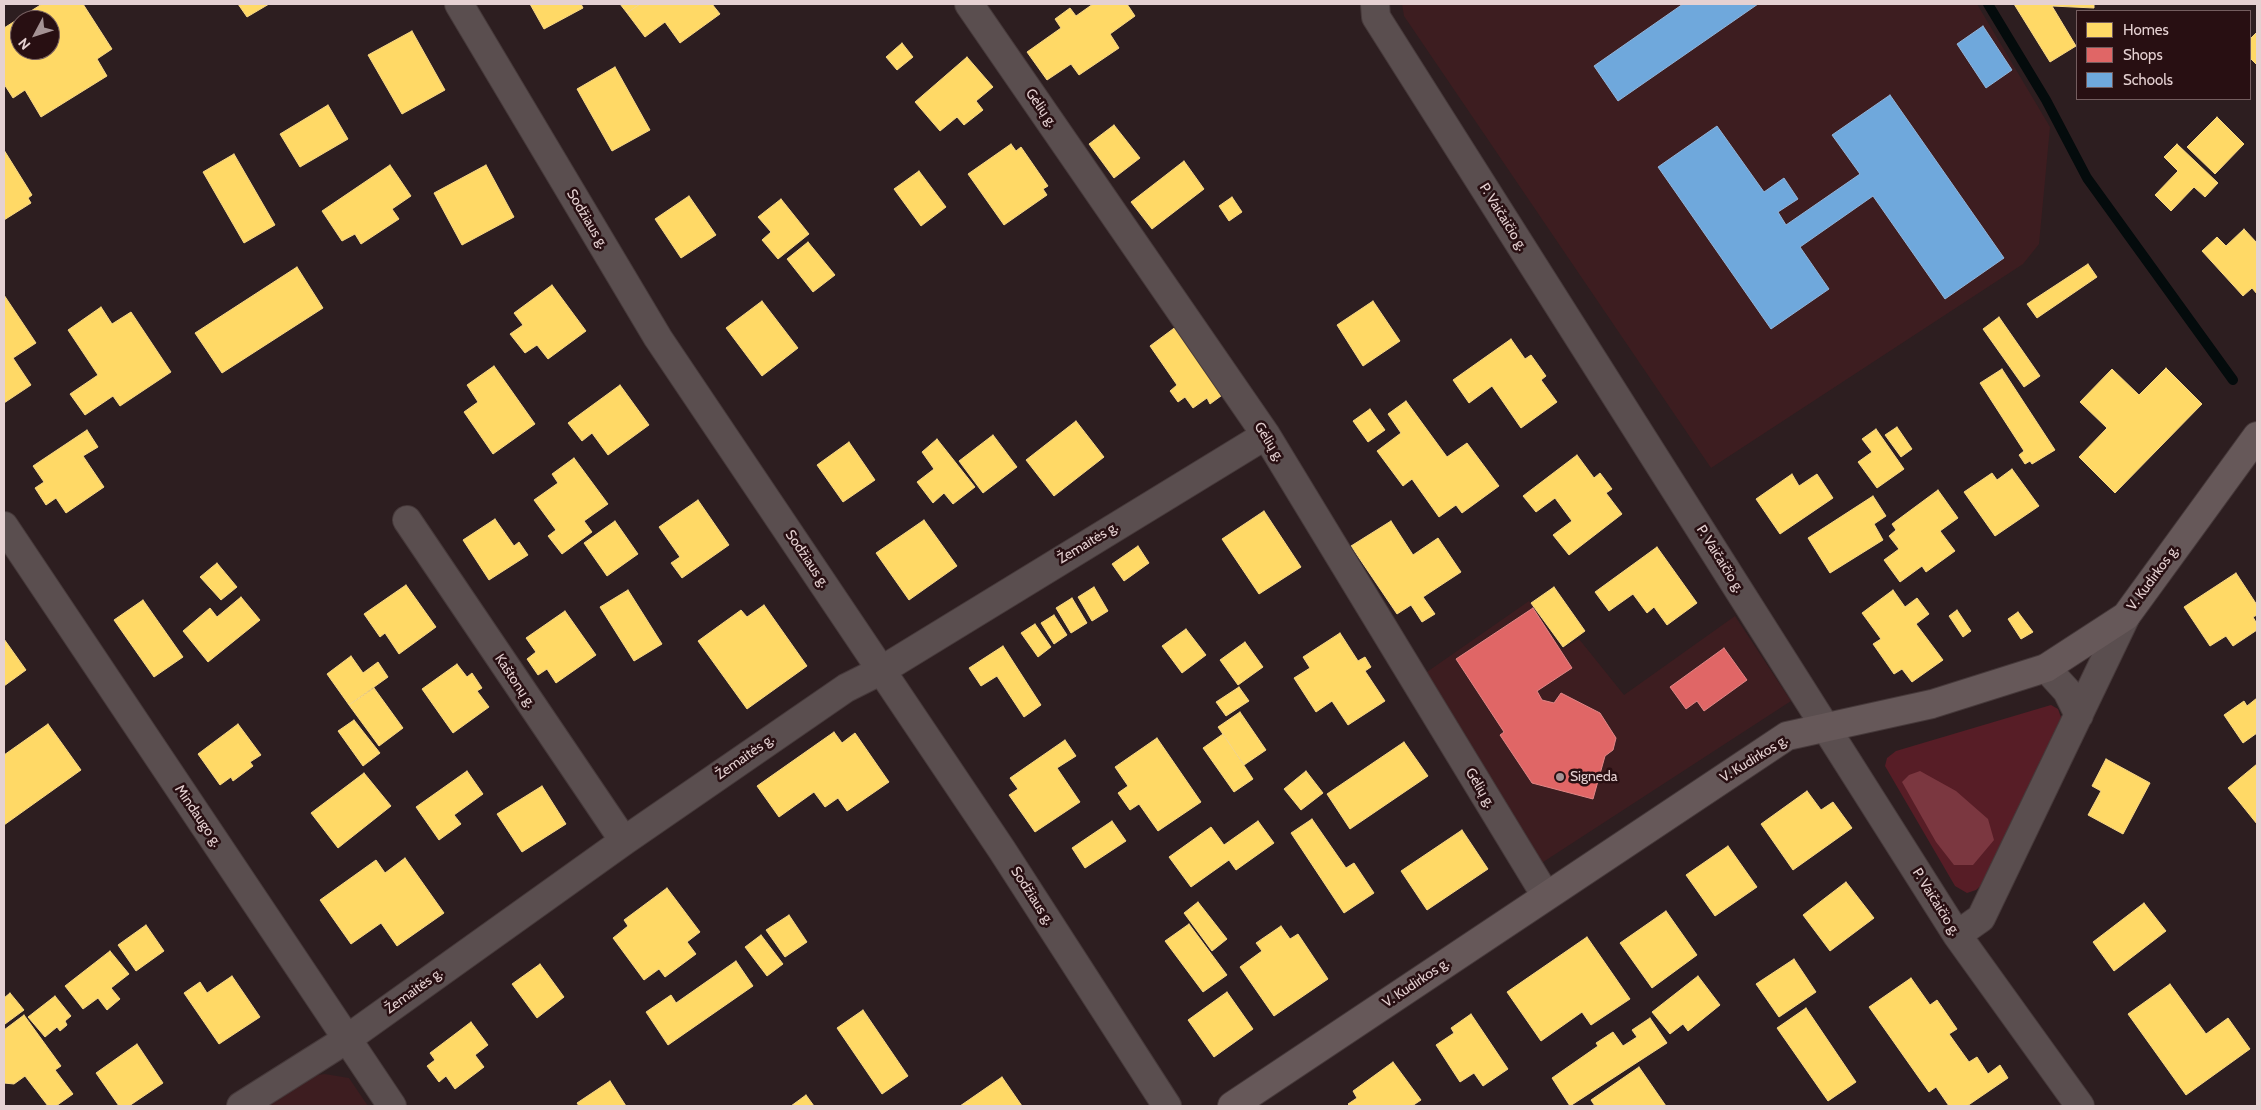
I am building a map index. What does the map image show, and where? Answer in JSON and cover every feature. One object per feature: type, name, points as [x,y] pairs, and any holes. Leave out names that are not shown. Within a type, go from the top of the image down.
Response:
[{"type":"main road","name":"V. Kudirkos g.","points":[[1232,1106],[1786,736],[1932,704],[2046,668],[2126,616],[2257,436]]},
{"type":"street","name":"Sodžiaus g.","points":[[459,4],[658,338],[1002,850],[1167,1106]]},
{"type":"street","name":"Gėlių g.","points":[[969,4],[1266,435],[1546,896]]},
{"type":"street","name":"P. Vaičaičio g.","points":[[1375,4],[1376,16],[1957,935],[2080,1106]]},
{"type":"street","name":"Žemaitės g.","points":[[241,1106],[347,1039],[624,841],[846,688],[882,670],[1266,435]]},
{"type":"street","name":"Kaštonų g.","points":[[407,520],[624,841]]},
{"type":"street","name":"Mindaugo g.","points":[[4,526],[392,1106]]},
{"type":"street","points":[[1957,935],[1981,918],[2126,616]]},
{"type":"street","points":[[2046,668],[2067,691],[2079,715]]},
{"type":"shaded area","points":[[1402,4],[1977,4],[2050,127],[2039,244],[2023,264],[1711,468],[1404,16]]},
{"type":"shaded area","points":[[1529,601],[1562,649],[1579,639],[1624,695],[1735,616],[1791,701],[1537,866],[1424,674]]},
{"type":"shaded area","points":[[2051,705],[2058,709],[2062,720],[1986,881],[1976,890],[1967,893],[1955,886],[1885,766],[1887,758],[1896,751]]},
{"type":"shaded area","points":[[1920,771],[1956,791],[1988,819],[1994,840],[1973,865],[1954,865],[1936,842],[1902,782],[1909,775]]},
{"type":"shaded area","points":[[325,1074],[349,1078],[368,1106],[259,1106],[303,1077]]},
{"type":"building: Homes","points":[[42,4],[83,4],[112,49],[97,59],[107,76],[41,117],[25,90],[13,98],[4,84],[4,28],[10,24],[10,60],[60,60],[60,10],[32,10]]},
{"type":"building: Homes","points":[[238,4],[269,4],[247,17]]},
{"type":"building: Homes","points":[[530,4],[581,4],[583,8],[544,29]]},
{"type":"building: Homes","points":[[620,4],[640,4],[627,13]]},
{"type":"building: Homes","points":[[640,4],[712,4],[720,14],[680,43],[665,22],[645,37],[627,13]]},
{"type":"building: Homes","points":[[1093,4],[1127,4],[1135,16],[1110,34],[1119,48],[1079,75],[1071,64],[1047,80],[1027,52],[1061,28],[1055,19],[1070,8],[1076,16]]},
{"type":"building: Homes","points":[[2014,4],[2094,4],[2094,8],[2052,6],[2076,46],[2050,62]]},
{"type":"building: Homes","points":[[412,31],[445,90],[402,114],[368,55]]},
{"type":"building: Homes","points":[[2257,32],[2257,65],[2251,59],[2251,38]]},
{"type":"building: Homes","points":[[902,43],[913,57],[897,70],[886,57]]},
{"type":"building: Homes","points":[[967,57],[993,87],[976,101],[983,110],[964,125],[957,117],[940,131],[915,102]]},
{"type":"building: Homes","points":[[615,67],[650,130],[612,151],[577,89]]},
{"type":"building: Homes","points":[[328,105],[348,139],[300,167],[280,134]]},
{"type":"building: Homes","points":[[2217,117],[2244,144],[2215,174],[2187,147]]},
{"type":"building: Homes","points":[[1114,125],[1140,158],[1114,178],[1089,144]]},
{"type":"building: Homes","points":[[1011,144],[1016,151],[1021,147],[1048,186],[1043,189],[1047,195],[1004,225],[968,174]]},
{"type":"building: Homes","points":[[2177,144],[2218,183],[2205,197],[2194,187],[2171,211],[2155,195],[2178,171],[2164,157]]},
{"type":"building: Homes","points":[[4,150],[32,195],[28,198],[31,203],[4,220]]},
{"type":"building: Homes","points":[[234,154],[275,225],[244,243],[203,172]]},
{"type":"building: Homes","points":[[1184,161],[1204,189],[1152,229],[1131,202]]},
{"type":"building: Homes","points":[[390,165],[411,196],[392,209],[399,219],[361,244],[355,234],[342,241],[322,211]]},
{"type":"building: Homes","points":[[486,165],[514,217],[462,245],[434,193]]},
{"type":"building: Homes","points":[[919,171],[946,207],[921,226],[894,189]]},
{"type":"building: Homes","points":[[689,196],[716,235],[681,258],[655,219]]},
{"type":"building: Homes","points":[[1232,197],[1242,212],[1229,221],[1219,206]]},
{"type":"building: Homes","points":[[781,199],[809,234],[778,259],[762,240],[771,232],[758,217]]},
{"type":"building: Homes","points":[[2244,229],[2257,243],[2257,294],[2252,288],[2243,296],[2202,251],[2217,237],[2226,246]]},
{"type":"building: Homes","points":[[808,242],[835,275],[813,292],[787,259]]},
{"type":"building: Homes","points":[[2088,264],[2097,277],[2037,318],[2027,304]]},
{"type":"building: Homes","points":[[297,267],[323,308],[222,373],[195,333]]},
{"type":"building: Homes","points":[[552,285],[586,331],[548,359],[537,345],[525,353],[510,334],[523,325],[514,313]]},
{"type":"building: Homes","points":[[4,295],[36,343],[13,358],[31,385],[4,403]]},
{"type":"building: Homes","points":[[762,301],[798,348],[762,376],[726,328]]},
{"type":"building: Homes","points":[[1373,301],[1400,341],[1363,366],[1337,325]]},
{"type":"building: Homes","points":[[101,307],[112,324],[131,312],[171,372],[120,406],[113,396],[85,415],[70,394],[98,375],[68,330]]},
{"type":"building: Homes","points":[[1999,317],[2040,376],[2024,387],[1983,329]]},
{"type":"building: Homes","points":[[1177,326],[1225,393],[1210,404],[1207,398],[1193,408],[1185,397],[1178,402],[1170,391],[1177,385],[1150,346]]},
{"type":"building: Homes","points":[[1511,339],[1525,359],[1531,355],[1546,376],[1541,380],[1557,402],[1521,428],[1492,386],[1469,403],[1453,380]]},
{"type":"building: Homes","points":[[494,366],[535,424],[493,454],[464,412],[478,402],[467,385]]},
{"type":"building: Homes","points":[[2166,368],[2202,404],[2115,493],[2079,457],[2107,428],[2080,402],[2112,369],[2139,395]]},
{"type":"building: Homes","points":[[2002,369],[2055,450],[2032,464],[2030,461],[2025,464],[2019,455],[2024,451],[1980,383]]},
{"type":"building: Homes","points":[[620,385],[649,425],[608,455],[592,433],[582,441],[568,423]]},
{"type":"building: Homes","points":[[1406,401],[1447,457],[1467,443],[1499,486],[1462,513],[1456,505],[1439,517],[1412,479],[1403,486],[1377,451],[1401,433],[1388,414]]},
{"type":"building: Homes","points":[[1370,409],[1385,430],[1368,442],[1353,421]]},
{"type":"building: Homes","points":[[1076,421],[1104,457],[1054,496],[1026,460]]},
{"type":"building: Homes","points":[[1897,427],[1912,449],[1901,457],[1885,435]]},
{"type":"building: Homes","points":[[1876,429],[1904,469],[1877,488],[1858,462],[1872,452],[1862,439]]},
{"type":"building: Homes","points":[[87,430],[98,447],[83,456],[104,487],[66,513],[56,498],[46,505],[35,488],[44,482],[33,466]]},
{"type":"building: Homes","points":[[993,435],[1017,467],[983,493],[959,461]]},
{"type":"building: Homes","points":[[937,439],[975,487],[953,504],[944,493],[933,503],[917,482],[934,469],[922,452]]},
{"type":"building: Homes","points":[[849,442],[875,480],[843,502],[817,465]]},
{"type":"building: Homes","points":[[1577,455],[1594,478],[1600,473],[1612,489],[1606,493],[1622,514],[1569,555],[1553,535],[1572,521],[1555,498],[1536,512],[1523,496]]},
{"type":"building: Homes","points":[[574,458],[608,504],[584,521],[592,532],[562,554],[548,536],[556,530],[534,500],[558,483],[552,474]]},
{"type":"building: Homes","points":[[2012,469],[2039,506],[1995,536],[1964,492],[1992,473],[1997,480]]},
{"type":"building: Homes","points":[[1792,474],[1799,486],[1817,474],[1833,498],[1780,534],[1756,499]]},
{"type":"building: Homes","points":[[1938,490],[1958,518],[1940,531],[1955,551],[1926,572],[1922,566],[1900,582],[1884,560],[1899,549],[1889,536],[1896,530],[1892,524]]},
{"type":"building: Homes","points":[[1873,496],[1886,516],[1874,524],[1883,540],[1830,573],[1808,538]]},
{"type":"building: Homes","points":[[698,500],[729,545],[682,578],[671,563],[680,557],[659,527]]},
{"type":"building: Homes","points":[[1264,511],[1301,567],[1259,594],[1222,539]]},
{"type":"building: Homes","points":[[495,519],[514,546],[519,542],[528,555],[489,580],[463,540]]},
{"type":"building: Homes","points":[[924,520],[957,566],[909,600],[876,553]]},
{"type":"building: Homes","points":[[615,521],[638,554],[607,576],[584,543]]},
{"type":"building: Homes","points":[[1391,521],[1413,555],[1438,538],[1461,572],[1423,597],[1435,614],[1422,622],[1411,605],[1397,614],[1351,546]]},
{"type":"building: Homes","points":[[1138,546],[1149,563],[1124,581],[1112,564]]},
{"type":"building: Homes","points":[[1657,547],[1697,603],[1667,625],[1654,607],[1647,613],[1633,594],[1609,611],[1595,592]]},
{"type":"building: Homes","points":[[217,563],[237,587],[221,600],[200,577]]},
{"type":"building: Homes","points":[[2236,573],[2257,605],[2257,615],[2253,617],[2257,624],[2257,630],[2233,646],[2226,636],[2210,646],[2184,607]]},
{"type":"building: Homes","points":[[406,585],[436,627],[399,654],[385,633],[380,637],[364,614]]},
{"type":"building: Homes","points":[[1094,587],[1108,611],[1092,621],[1078,597]]},
{"type":"building: Homes","points":[[1554,587],[1585,631],[1563,647],[1531,603]]},
{"type":"building: Homes","points":[[628,590],[662,644],[634,661],[600,607]]},
{"type":"building: Homes","points":[[1893,590],[1905,607],[1917,598],[1929,614],[1916,624],[1943,660],[1912,682],[1902,669],[1894,674],[1873,644],[1881,639],[1862,613]]},
{"type":"building: Homes","points":[[241,597],[260,620],[208,662],[183,631],[210,608],[217,617]]},
{"type":"building: Homes","points":[[1072,598],[1087,623],[1071,633],[1056,608]]},
{"type":"building: Homes","points":[[143,600],[183,657],[154,677],[114,620]]},
{"type":"building: Homes","points":[[764,605],[807,666],[747,709],[698,641],[741,610],[747,617]]},
{"type":"building: Homes","points":[[1957,610],[1971,631],[1963,637],[1949,616]]},
{"type":"building: Homes","points":[[565,611],[596,655],[556,683],[547,669],[538,675],[527,659],[536,652],[526,638]]},
{"type":"building: Homes","points":[[2018,612],[2033,632],[2021,639],[2008,619]]},
{"type":"building: Homes","points":[[1054,615],[1067,635],[1054,644],[1041,623]]},
{"type":"building: Homes","points":[[1035,624],[1051,647],[1038,657],[1021,633]]},
{"type":"building: Homes","points":[[1186,629],[1206,655],[1182,673],[1162,646]]},
{"type":"building: Homes","points":[[1340,633],[1358,661],[1365,657],[1371,667],[1365,671],[1385,701],[1348,725],[1332,701],[1316,712],[1294,678],[1310,668],[1303,657]]},
{"type":"building: Homes","points":[[4,639],[26,670],[4,686]]},
{"type":"building: Homes","points":[[1245,642],[1263,667],[1238,685],[1220,660]]},
{"type":"building: Homes","points":[[1003,646],[1041,705],[1024,717],[997,676],[981,686],[969,668]]},
{"type":"building: Homes","points":[[351,656],[363,673],[378,662],[388,677],[349,705],[327,674]]},
{"type":"building: Homes","points":[[457,664],[467,677],[472,673],[482,688],[477,691],[489,707],[453,733],[422,689]]},
{"type":"building: Homes","points":[[1239,687],[1249,701],[1226,716],[1216,702]]},
{"type":"building: Homes","points":[[374,688],[403,728],[379,746],[349,705]]},
{"type":"building: Homes","points":[[2257,698],[2257,733],[2243,743],[2224,715],[2244,701],[2247,706]]},
{"type":"building: Homes","points":[[1240,712],[1266,750],[1244,765],[1218,727]]},
{"type":"building: Homes","points":[[354,720],[380,753],[363,766],[338,731]]},
{"type":"building: Homes","points":[[48,724],[81,770],[4,825],[4,755]]},
{"type":"building: Homes","points":[[238,724],[261,755],[250,762],[253,766],[233,781],[231,777],[220,785],[198,754]]},
{"type":"building: Homes","points":[[834,732],[842,743],[855,733],[889,782],[847,811],[838,798],[825,807],[814,792],[779,817],[757,786]]},
{"type":"building: Homes","points":[[1223,734],[1253,779],[1234,792],[1203,748]]},
{"type":"building: Homes","points":[[1157,738],[1201,802],[1158,831],[1139,804],[1130,810],[1118,793],[1128,786],[1115,767]]},
{"type":"building: Homes","points":[[1065,740],[1076,756],[1057,768],[1080,802],[1035,832],[1009,795],[1018,789],[1010,778]]},
{"type":"building: Homes","points":[[1404,742],[1428,776],[1350,829],[1327,794]]},
{"type":"building: Homes","points":[[2106,759],[2150,783],[2123,834],[2088,815],[2101,791],[2092,786]]},
{"type":"building: Homes","points":[[2257,764],[2257,824],[2228,788]]},
{"type":"building: Homes","points":[[467,771],[483,794],[454,815],[461,824],[439,840],[416,807]]},
{"type":"building: Homes","points":[[1306,771],[1323,793],[1301,810],[1284,789]]},
{"type":"building: Homes","points":[[364,773],[391,806],[338,848],[311,813]]},
{"type":"building: Homes","points":[[542,786],[566,824],[522,852],[497,814]]},
{"type":"building: Homes","points":[[1807,791],[1821,810],[1833,802],[1852,828],[1793,870],[1761,824]]},
{"type":"building: Homes","points":[[1312,819],[1346,868],[1354,863],[1374,893],[1344,913],[1291,833]]},
{"type":"building: Homes","points":[[1112,821],[1126,841],[1085,868],[1072,848]]},
{"type":"building: Homes","points":[[1258,821],[1274,843],[1236,870],[1229,860],[1191,887],[1169,857],[1211,827],[1224,845]]},
{"type":"building: Homes","points":[[1462,830],[1488,869],[1427,910],[1401,871]]},
{"type":"building: Homes","points":[[1728,846],[1757,887],[1715,916],[1686,875]]},
{"type":"building: Homes","points":[[405,858],[444,913],[397,946],[381,923],[351,944],[320,900],[376,860],[385,873]]},
{"type":"building: Homes","points":[[1846,882],[1874,918],[1830,951],[1803,915]]},
{"type":"building: Homes","points":[[667,888],[700,932],[687,942],[696,954],[665,977],[659,969],[644,980],[613,938],[628,926],[624,920]]},
{"type":"building: Homes","points":[[1198,902],[1227,939],[1212,951],[1184,913]]},
{"type":"building: Homes","points":[[2144,903],[2166,931],[2114,971],[2093,942]]},
{"type":"building: Homes","points":[[1666,911],[1697,955],[1652,988],[1620,943]]},
{"type":"building: Homes","points":[[789,915],[807,942],[785,957],[766,930]]},
{"type":"building: Homes","points":[[1189,924],[1227,975],[1203,992],[1165,941]]},
{"type":"building: Homes","points":[[146,925],[164,951],[136,971],[118,945]]},
{"type":"building: Homes","points":[[1281,926],[1290,939],[1298,934],[1328,979],[1274,1016],[1240,967],[1262,951],[1256,943]]},
{"type":"building: Homes","points":[[761,935],[783,964],[767,976],[745,947]]},
{"type":"building: Homes","points":[[1587,937],[1630,999],[1591,1025],[1582,1012],[1541,1041],[1507,992]]},
{"type":"building: Homes","points":[[110,951],[129,974],[111,988],[120,999],[107,1010],[98,998],[83,1009],[65,986]]},
{"type":"building: Homes","points":[[1794,959],[1816,992],[1779,1017],[1756,984]]},
{"type":"building: Homes","points":[[736,961],[753,986],[668,1045],[646,1012],[671,995],[676,1003]]},
{"type":"building: Homes","points":[[540,964],[564,997],[537,1018],[512,984]]},
{"type":"building: Homes","points":[[232,976],[260,1017],[219,1044],[184,993],[200,982],[207,993]]},
{"type":"building: Homes","points":[[1698,976],[1720,1005],[1688,1031],[1683,1024],[1670,1034],[1652,1012]]},
{"type":"building: Homes","points":[[1911,978],[1930,1005],[1937,1000],[1957,1029],[1949,1034],[1969,1062],[1977,1057],[1988,1074],[2000,1065],[2008,1078],[1967,1106],[1949,1106],[1936,1087],[1929,1092],[1869,1007]]},
{"type":"building: Homes","points":[[2170,984],[2206,1034],[2228,1018],[2250,1049],[2186,1095],[2128,1014]]},
{"type":"building: Homes","points":[[1227,992],[1253,1029],[1214,1057],[1188,1020]]},
{"type":"building: Homes","points":[[10,993],[24,1010],[5,1024],[4,998]]},
{"type":"building: Homes","points":[[55,996],[71,1016],[65,1021],[67,1025],[60,1031],[57,1027],[45,1037],[28,1017]]},
{"type":"building: Homes","points":[[1806,1008],[1856,1082],[1828,1101],[1777,1028]]},
{"type":"building: Homes","points":[[863,1010],[908,1076],[882,1094],[837,1028]]},
{"type":"building: Homes","points":[[1471,1014],[1508,1069],[1483,1086],[1474,1073],[1460,1082],[1436,1045],[1454,1033],[1451,1028]]},
{"type":"building: Homes","points":[[24,1015],[61,1066],[55,1070],[73,1094],[56,1106],[48,1106],[25,1076],[14,1084],[4,1083],[4,1030]]},
{"type":"building: Homes","points":[[1650,1018],[1667,1043],[1570,1106],[1552,1078],[1598,1046],[1596,1043],[1613,1032],[1623,1046],[1637,1037],[1632,1030]]},
{"type":"building: Homes","points":[[471,1022],[488,1045],[475,1055],[484,1067],[455,1089],[446,1076],[439,1082],[427,1066],[435,1060],[430,1053]]},
{"type":"building: Homes","points":[[137,1044],[163,1083],[129,1106],[119,1106],[96,1073]]},
{"type":"building: Homes","points":[[1393,1062],[1421,1100],[1412,1106],[1350,1106],[1348,1104],[1357,1098],[1353,1091]]},
{"type":"building: Homes","points":[[1639,1067],[1666,1106],[1595,1106],[1591,1100]]},
{"type":"building: Homes","points":[[1002,1077],[1022,1106],[960,1106]]},
{"type":"building: Homes","points":[[610,1081],[626,1106],[579,1106],[577,1103]]},
{"type":"building: Homes","points":[[806,1095],[814,1106],[791,1106]]},
{"type":"building: Shops","points":[[1533,608],[1572,668],[1537,691],[1542,700],[1554,703],[1561,693],[1600,713],[1616,738],[1613,750],[1605,756],[1593,799],[1532,783],[1500,735],[1504,732],[1456,659]]},
{"type":"building: Shops","points":[[1724,648],[1747,680],[1704,711],[1697,701],[1686,709],[1670,687]]},
{"type":"building: Schools","points":[[1683,4],[1758,4],[1618,101],[1594,66]]},
{"type":"building: Schools","points":[[1983,26],[2012,70],[1986,88],[1957,44]]},
{"type":"building: Schools","points":[[1890,95],[2004,258],[1945,299],[1873,196],[1800,247],[1829,289],[1771,329],[1658,167],[1717,126],[1764,192],[1784,178],[1798,199],[1778,212],[1786,225],[1860,174],[1832,135]]},
{"type":"waterway","points":[[1988,4],[2046,100],[2087,178],[2233,380]]},
{"type":"place","name":"Signeda","points":[[1560,777]]}]
